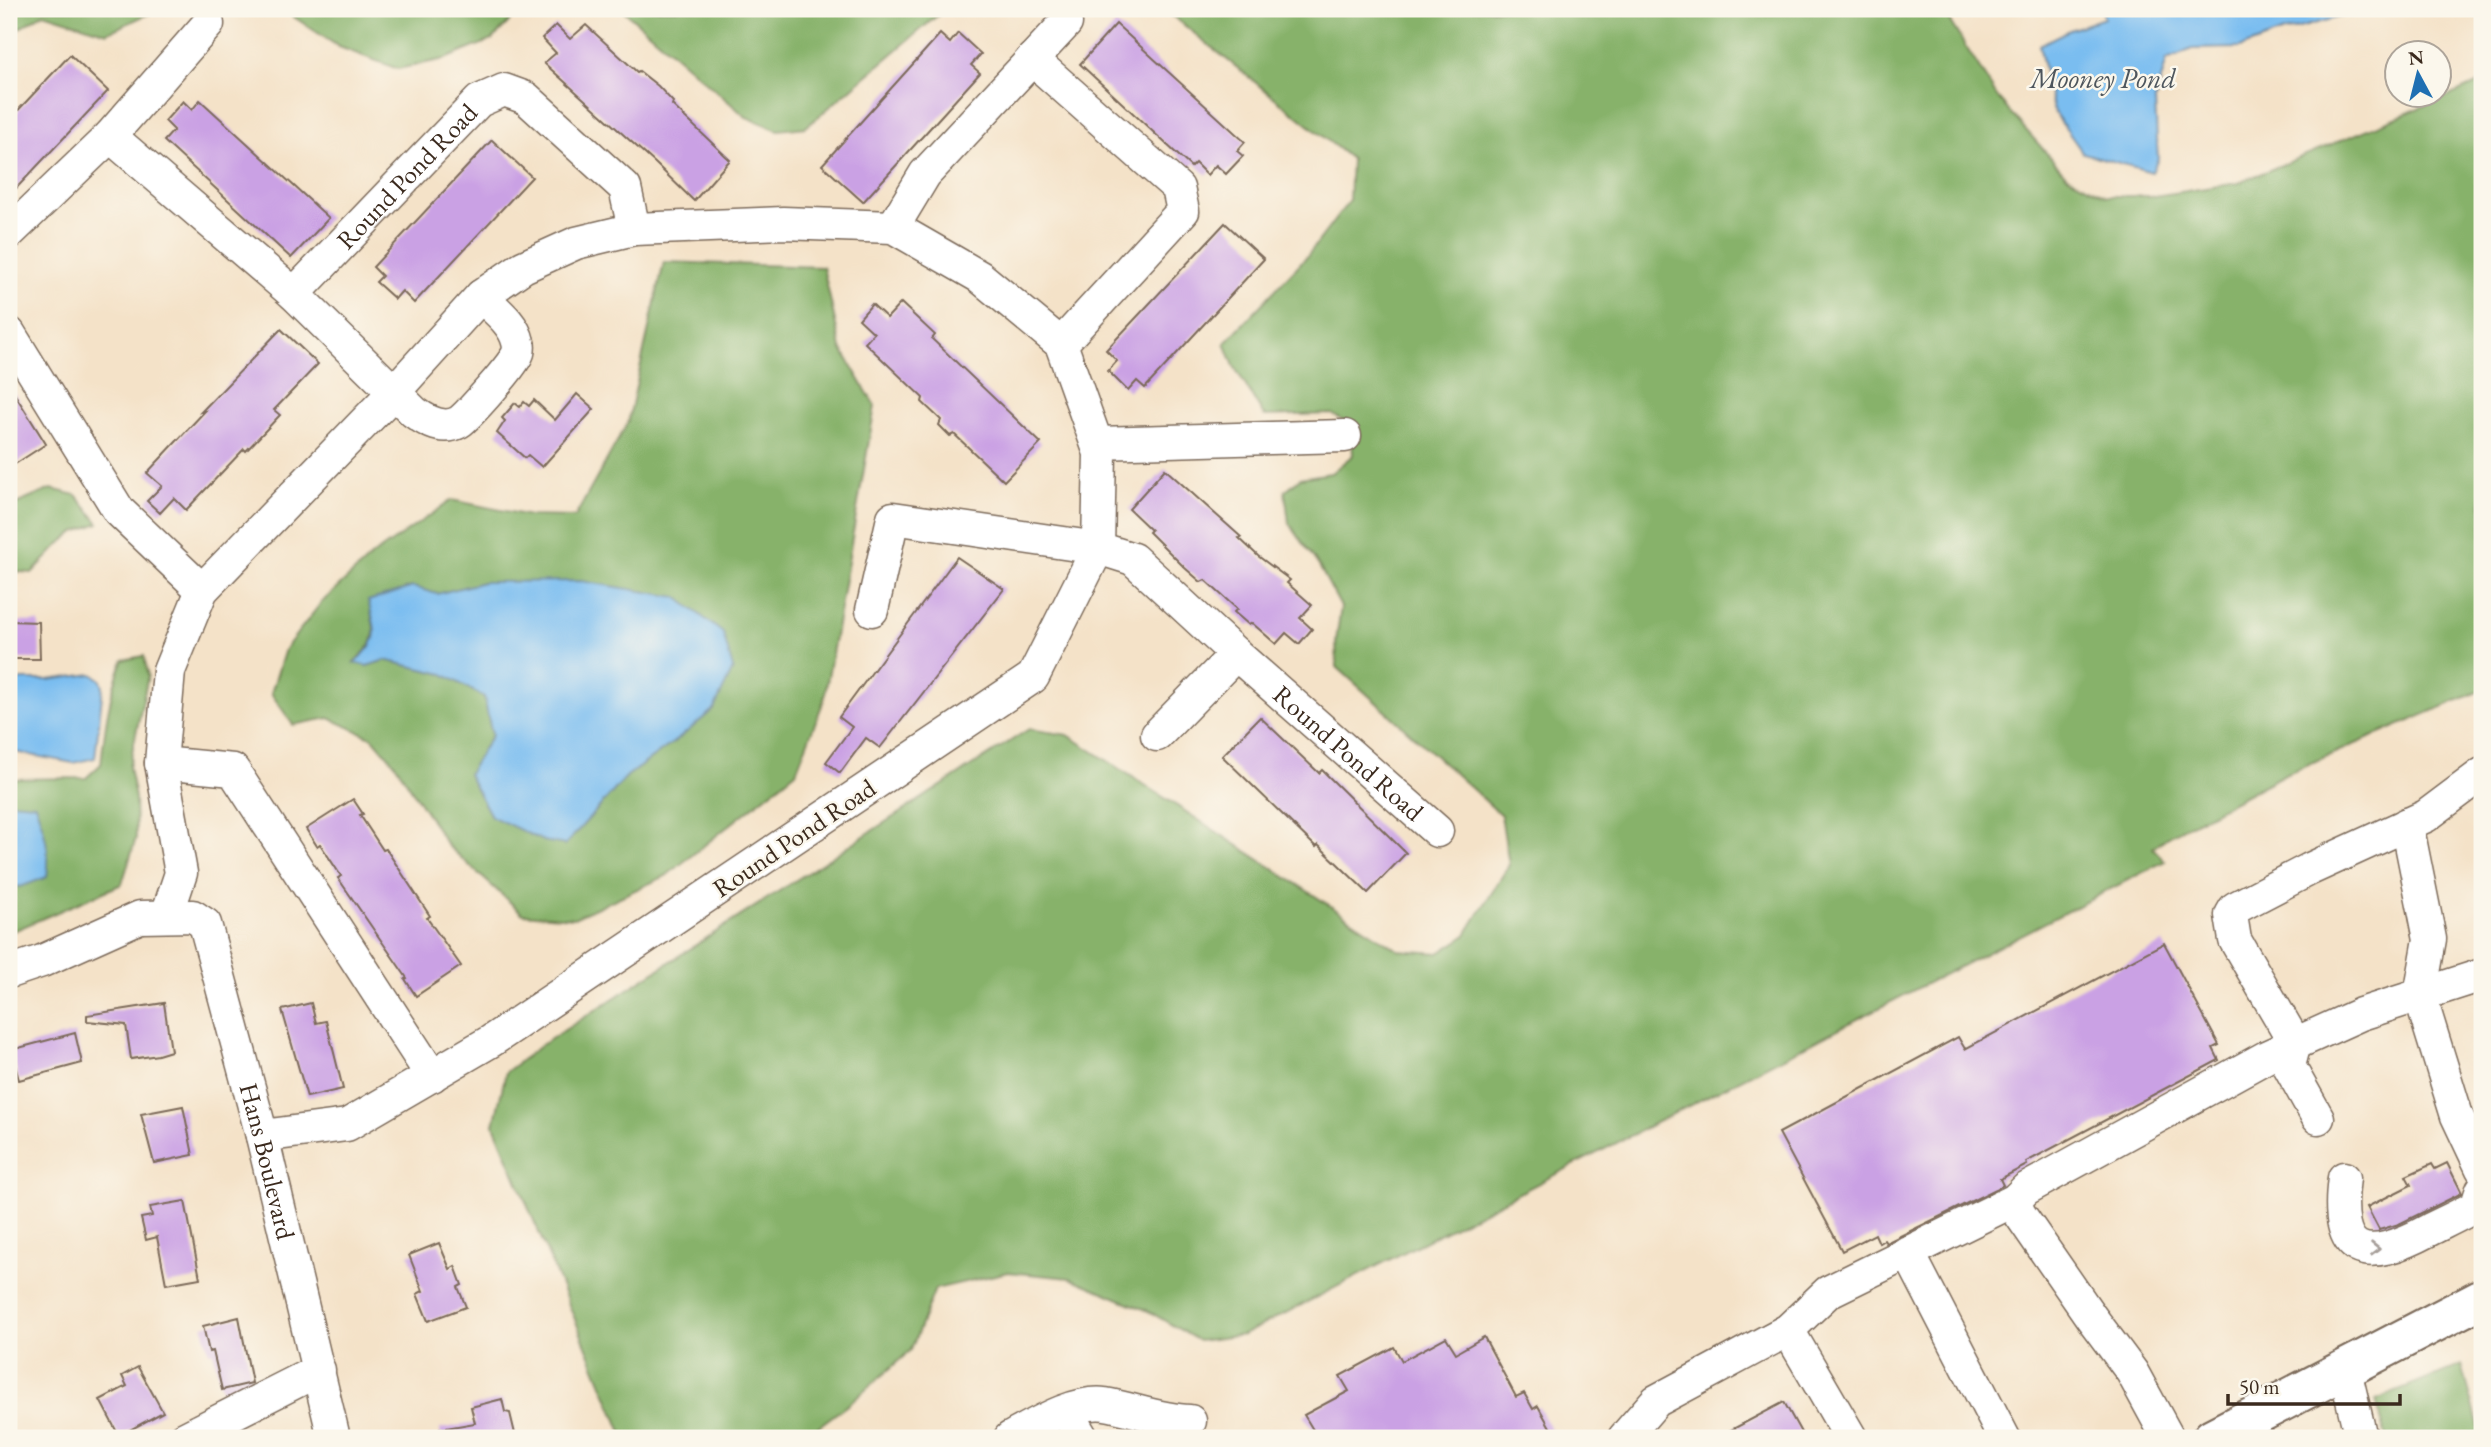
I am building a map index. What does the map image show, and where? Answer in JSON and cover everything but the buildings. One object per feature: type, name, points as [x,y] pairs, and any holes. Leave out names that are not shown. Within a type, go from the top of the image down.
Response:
[{"type":"main road","points":[[2212,1438],[2482,1298]]},
{"type":"street","points":[[893,227],[925,174],[1066,23]]},
{"type":"street","points":[[9,233],[110,136],[208,24]]},
{"type":"street","points":[[1032,59],[1178,188],[1182,211],[1061,344]]},
{"type":"street","name":"Round Pond Road","points":[[294,294],[479,102],[504,90],[526,98],[625,188],[634,229]]},
{"type":"street","points":[[110,136],[294,294],[428,422],[443,425],[459,422],[501,377],[518,354],[518,341],[509,325],[481,296]]},
{"type":"street","name":"Round Pond Road","points":[[167,915],[181,873],[161,763],[169,671],[202,590],[394,392],[481,296],[523,267],[576,243],[634,229],[783,223],[893,227],[980,277],[1061,344],[1100,453],[1098,548],[1033,677],[491,1041],[348,1125],[261,1136]]},
{"type":"street","points":[[9,333],[119,511],[202,590]]},
{"type":"street","points":[[1098,443],[1345,436]]},
{"type":"street","name":"Round Pond Road","points":[[872,610],[893,517],[1098,548],[1133,559],[1236,654],[1437,831]]},
{"type":"street","points":[[1157,735],[1236,654]]},
{"type":"street","points":[[161,763],[233,770],[432,1076]]},
{"type":"street","points":[[2318,1118],[2289,1066],[2295,1044],[2235,940],[2231,915],[2235,908],[2310,869],[2426,816],[2482,774]]},
{"type":"street","points":[[2407,824],[2430,939],[2420,996],[2457,1116],[2482,1169]]},
{"type":"street","points":[[9,972],[42,961],[140,918],[167,915]]},
{"type":"street","name":"Hans Boulevard","points":[[167,915],[192,916],[205,924],[261,1136],[334,1438]]},
{"type":"street","points":[[1624,1438],[1656,1401],[1788,1330],[1828,1292],[2015,1200],[2026,1189],[2252,1064],[2361,1013],[2482,975]]},
{"type":"street","points":[[2344,1178],[2341,1216],[2345,1234],[2357,1247],[2371,1250],[2401,1245],[2476,1205],[2482,1190]]},
{"type":"street","points":[[2015,1200],[2020,1213],[2041,1244],[2132,1372],[2168,1438]]},
{"type":"street","points":[[1908,1252],[2004,1438]]},
{"type":"street","points":[[1788,1330],[1851,1438]]},
{"type":"street","points":[[185,1438],[319,1370]]},
{"type":"street","points":[[2345,1370],[2361,1438]]},
{"type":"street","points":[[1010,1438],[1081,1405],[1105,1404],[1167,1420],[1190,1421]]},
{"type":"street","points":[[1066,1411],[1082,1438]]},
{"type":"green space","points":[[9,9],[159,9],[107,33],[44,13],[9,35]]},
{"type":"green space","points":[[282,9],[521,9],[492,40],[445,59],[398,69],[339,47]]},
{"type":"green space","points":[[622,9],[945,9],[806,127],[778,130],[746,117]]},
{"type":"green space","points":[[1164,9],[1942,9],[2000,101],[2067,176],[2106,196],[2154,196],[2238,183],[2419,108],[2452,108],[2452,94],[2482,82],[2482,690],[2283,775],[2170,835],[2153,848],[2165,861],[1243,1335],[1199,1341],[1148,1311],[1070,1278],[1008,1272],[935,1289],[911,1350],[854,1400],[803,1438],[621,1438],[622,1432],[494,1125],[506,1072],[540,1046],[1029,729],[1068,735],[1398,950],[1439,953],[1465,936],[1509,865],[1501,815],[1337,667],[1336,641],[1341,607],[1319,566],[1289,523],[1285,491],[1300,478],[1331,473],[1353,455],[1351,425],[1332,414],[1264,416],[1234,366],[1225,343],[1308,255],[1349,201],[1351,159]]},
{"type":"green space","points":[[664,262],[823,267],[841,348],[875,406],[824,700],[796,772],[666,876],[574,918],[523,914],[447,845],[396,765],[373,738],[329,718],[293,725],[271,693],[285,649],[321,603],[373,555],[452,500],[530,516],[575,517],[628,422]],"holes":[[[483,582],[714,709],[627,776],[565,845],[491,816],[468,774],[492,735],[484,697],[443,674],[385,660],[367,666],[354,662],[369,647],[374,634],[369,601],[412,587],[437,594]]]},
{"type":"green space","points":[[51,489],[76,495],[99,523],[75,532],[32,573],[9,571],[9,507]]},
{"type":"green space","points":[[144,656],[148,676],[129,767],[135,798],[136,838],[122,884],[9,933],[9,779],[86,778],[101,764],[111,698],[123,660]]},
{"type":"green space","points":[[2462,1365],[2482,1438],[2386,1438],[2376,1400]]},
{"type":"water","name":"Mooney Pond","points":[[2102,9],[2368,9],[2284,32],[2240,48],[2192,49],[2167,60],[2155,100],[2158,159],[2152,172],[2083,153],[2054,112],[2039,45],[2067,31],[2104,18]]},
{"type":"water","points":[[581,581],[677,597],[723,633],[733,669],[714,709],[627,776],[565,845],[543,841],[491,816],[468,774],[492,735],[484,697],[443,674],[385,660],[367,666],[354,663],[373,642],[375,629],[368,601],[413,587],[437,594],[483,582]]},
{"type":"water","points":[[92,674],[100,679],[103,686],[95,758],[73,763],[9,751],[9,680],[48,680]]},
{"type":"water","points":[[9,802],[35,804],[44,831],[48,858],[47,877],[9,888]]}]
